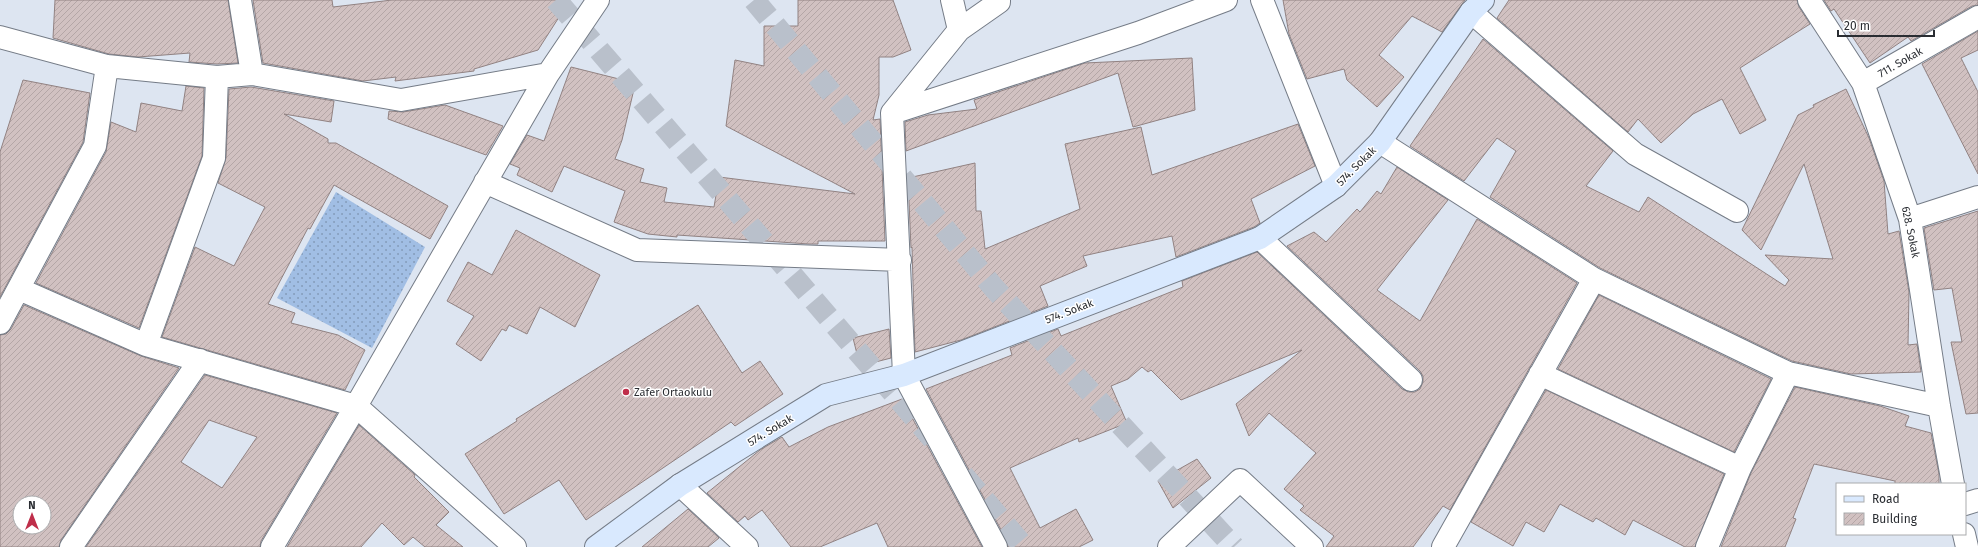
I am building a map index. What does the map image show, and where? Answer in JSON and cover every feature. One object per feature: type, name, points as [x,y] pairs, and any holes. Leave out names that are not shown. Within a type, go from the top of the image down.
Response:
[{"type":"street","points":[[240,0],[252,74]]},
{"type":"street","points":[[272,547],[356,406],[548,74],[598,0]]},
{"type":"street","points":[[952,0],[959,30]]},
{"type":"street","points":[[996,547],[904,376],[900,260],[892,113],[959,30],[999,2],[999,0]]},
{"type":"street","points":[[892,113],[1138,33],[1226,0]]},
{"type":"street","points":[[1262,0],[1336,186]]},
{"type":"street","name":"628. Sokak","points":[[1809,0],[1863,83],[1910,219],[1939,406],[1953,483]]},
{"type":"street","points":[[1477,6],[1635,154],[1737,211]]},
{"type":"street","name":"574. Sokak","points":[[596,547],[680,484],[826,395],[904,376],[1260,238],[1336,186],[1380,142],[1477,6]]},
{"type":"street","name":"711. Sokak","points":[[1863,83],[1978,17]]},
{"type":"street","points":[[0,37],[107,66],[217,77],[252,74],[401,100],[548,74]]},
{"type":"street","points":[[0,323],[95,146],[107,66]]},
{"type":"street","points":[[146,345],[214,158],[217,77]]},
{"type":"street","points":[[1380,142],[1594,279],[1788,373],[1939,406]]},
{"type":"street","points":[[485,182],[637,250],[900,260]]},
{"type":"street","points":[[1910,219],[1978,197]]},
{"type":"street","points":[[1260,238],[1411,380]]},
{"type":"street","points":[[1443,547],[1594,279]]},
{"type":"street","points":[[19,289],[146,345],[356,406],[515,547]]},
{"type":"street","points":[[71,547],[200,360]]},
{"type":"street","points":[[1707,547],[1740,468],[1788,373]]},
{"type":"street","points":[[1540,374],[1740,468]]},
{"type":"street","points":[[1169,547],[1240,480],[1312,547]]},
{"type":"street","points":[[680,484],[747,547]]},
{"type":"street","points":[[1966,504],[1978,500]]},
{"type":"street","points":[[1964,535],[1967,547]]},
{"type":"shaded area","points":[[336,192],[425,247],[372,348],[277,298]]},
{"type":"building","points":[[55,0],[228,0],[238,63],[217,64],[189,62],[190,53],[138,57],[109,54],[53,38]]},
{"type":"building","points":[[253,0],[332,0],[333,7],[392,0],[570,0],[538,50],[474,69],[474,71],[395,81],[396,77],[363,81],[263,63]]},
{"type":"building","points":[[798,0],[893,0],[911,50],[893,57],[879,57],[879,95],[873,120],[880,119],[885,241],[818,241],[818,244],[809,244],[648,234],[614,222],[625,191],[564,166],[552,192],[517,175],[520,168],[510,164],[527,135],[544,141],[571,67],[619,79],[617,85],[634,89],[622,140],[615,159],[644,169],[640,182],[667,188],[664,202],[714,207],[719,177],[855,194],[726,126],[735,60],[764,66],[764,26],[798,26]]},
{"type":"building","points":[[1283,0],[1465,0],[1442,32],[1412,16],[1379,55],[1404,77],[1377,107],[1347,80],[1344,69],[1307,79],[1289,34]]},
{"type":"building","points":[[1509,0],[1797,0],[1799,7],[1810,24],[1740,68],[1766,120],[1740,134],[1722,99],[1693,114],[1661,143],[1638,119],[1628,132],[1497,18]]},
{"type":"building","points":[[1824,0],[1978,0],[1978,5],[1972,6],[1911,41],[1908,37],[1870,63],[1834,9],[1831,11]]},
{"type":"building","points":[[1978,31],[1978,50],[1961,58],[1978,92],[1978,174],[1922,64]]},
{"type":"building","points":[[1483,39],[1613,151],[1586,186],[1639,212],[1648,197],[1785,286],[1789,280],[1765,255],[1833,259],[1804,164],[1761,250],[1742,230],[1798,115],[1814,107],[1813,105],[1846,89],[1869,138],[1884,181],[1888,234],[1899,231],[1909,292],[1908,345],[1917,344],[1921,372],[1851,374],[1792,361],[1600,268],[1490,197],[1516,151],[1497,138],[1464,181],[1410,146]]},
{"type":"building","points":[[1192,58],[1195,110],[1133,127],[1118,73],[906,151],[905,122],[928,115],[977,109],[974,100],[1085,63]]},
{"type":"building","points":[[23,80],[90,93],[83,142],[0,297],[0,152]]},
{"type":"building","points":[[186,86],[204,88],[202,156],[139,328],[36,283],[106,152],[111,122],[136,132],[141,103],[182,111]]},
{"type":"building","points":[[251,87],[334,101],[331,122],[284,114],[328,139],[328,143],[336,143],[448,206],[430,239],[334,185],[310,229],[308,228],[268,304],[295,313],[291,323],[338,335],[365,350],[345,390],[162,337],[195,247],[234,266],[265,207],[218,183],[226,158],[229,89]]},
{"type":"building","points":[[445,105],[503,126],[486,155],[388,119],[389,111],[403,112]]},
{"type":"building","points":[[1298,124],[1315,166],[1251,199],[1260,223],[1254,227],[1176,257],[1172,236],[1083,256],[1087,266],[1040,286],[1048,306],[961,340],[915,352],[912,247],[911,248],[908,178],[975,163],[976,211],[981,211],[985,249],[1080,209],[1065,144],[1141,127],[1152,175]]},
{"type":"building","points":[[1397,167],[1448,200],[1377,290],[1420,321],[1477,219],[1577,283],[1450,510],[1443,506],[1413,547],[1326,547],[1334,536],[1300,510],[1304,506],[1284,489],[1316,453],[1269,413],[1249,436],[1236,404],[1302,350],[1181,400],[1151,370],[1148,372],[1142,367],[1128,379],[1111,386],[1127,423],[1079,442],[1078,438],[1010,468],[1040,528],[1076,509],[1093,540],[1079,547],[1008,547],[1007,541],[926,389],[1012,355],[1010,348],[1058,329],[1061,336],[1183,287],[1182,281],[1257,252],[1402,389],[1409,392],[1415,392],[1420,389],[1423,382],[1423,376],[1420,371],[1287,246],[1314,232],[1326,242],[1357,209],[1360,212],[1377,191],[1381,194]]},
{"type":"building","points":[[1978,211],[1978,413],[1966,414],[1951,342],[1962,342],[1952,288],[1934,290],[1924,228]]},
{"type":"building","points":[[516,230],[600,275],[575,327],[540,307],[527,334],[509,325],[506,331],[502,329],[481,361],[456,344],[474,316],[447,301],[468,262],[492,275]]},
{"type":"building","points":[[1599,295],[1771,379],[1734,452],[1558,369]]},
{"type":"building","points":[[24,305],[141,356],[179,368],[61,540],[59,547],[0,547],[0,335],[6,334],[11,329]]},
{"type":"building","points":[[698,305],[742,373],[760,361],[783,394],[735,426],[731,422],[586,520],[559,480],[504,514],[465,454],[517,421],[516,419]]},
{"type":"building","points":[[889,329],[891,358],[860,366],[853,338]]},
{"type":"building","points":[[205,375],[337,413],[261,541],[260,547],[86,547]],"holes":[[[209,420],[257,437],[222,488],[181,462]]]},
{"type":"building","points":[[1795,387],[1880,406],[1909,416],[1905,426],[1931,433],[1939,474],[1939,483],[1895,483],[1895,481],[1814,464],[1793,518],[1796,519],[1785,547],[1721,547],[1751,473]]},
{"type":"building","points":[[1546,390],[1724,474],[1695,547],[1685,547],[1633,520],[1625,535],[1596,518],[1593,522],[1560,504],[1544,532],[1526,522],[1513,546],[1471,522]]},
{"type":"building","points":[[902,399],[982,547],[888,547],[877,523],[820,547],[791,547],[762,510],[748,520],[745,516],[738,522],[707,493],[760,450],[782,437],[789,447],[828,427]]},
{"type":"building","points":[[359,425],[415,475],[414,477],[449,512],[436,525],[463,547],[425,547],[413,537],[404,545],[382,523],[361,547],[287,547]]},
{"type":"building","points":[[1197,459],[1211,478],[1173,508],[1158,481]]},
{"type":"building","points":[[688,509],[719,538],[708,547],[642,547]]},
{"type":"tunnel","points":[[556,0],[933,439]]},
{"type":"tunnel","points":[[754,0],[994,288],[1234,547]]},
{"type":"tunnel","points":[[963,475],[1024,547]]},
{"type":"place","name":"Zafer Ortaokulu","points":[[626,392]]}]
